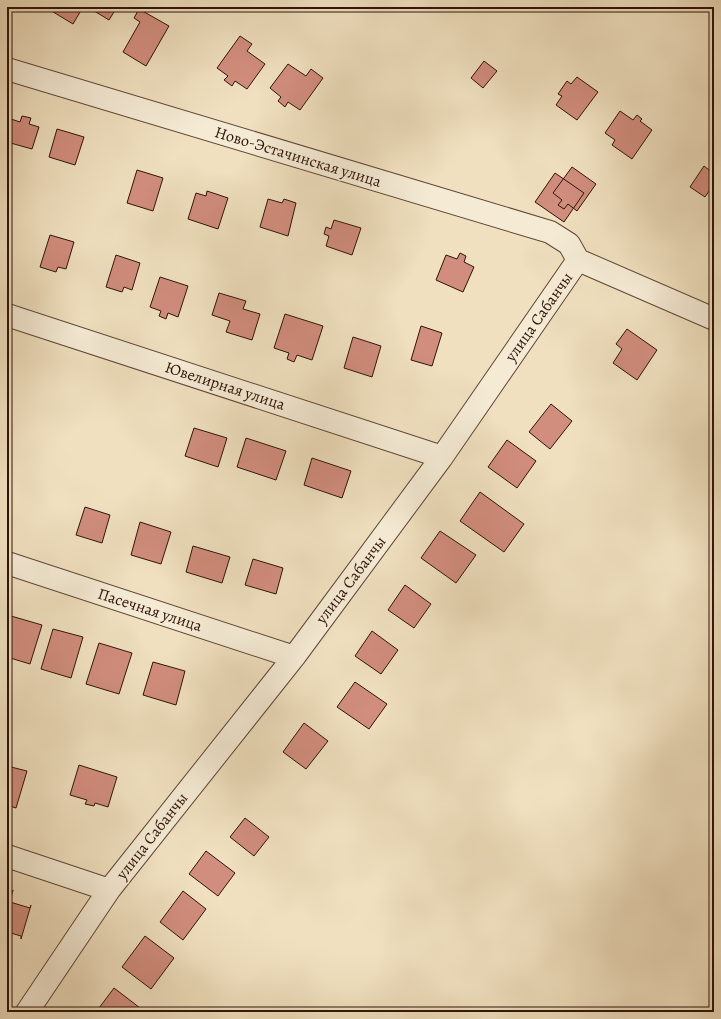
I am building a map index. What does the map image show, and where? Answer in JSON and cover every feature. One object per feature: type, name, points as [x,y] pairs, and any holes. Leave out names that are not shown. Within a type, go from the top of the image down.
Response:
[{"type":"street","name":"Ново-Эстачинская улица","points":[[7,69],[550,232],[569,244],[578,260]]},
{"type":"street","name":"улица Сабанчы","points":[[26,1012],[109,890],[294,657],[442,457],[578,260],[714,319]]},
{"type":"street","name":"Ювелирная улица","points":[[7,315],[442,457]]},
{"type":"street","name":"Пасечная улица","points":[[7,563],[294,657]]},
{"type":"street","points":[[7,856],[109,890]]},
{"type":"building","points":[[45,7],[83,7],[73,24]]},
{"type":"building","points":[[92,7],[117,7],[109,20],[91,9]]},
{"type":"building","points":[[139,9],[169,26],[146,66],[123,52],[140,22],[134,18]]},
{"type":"building","points":[[240,36],[252,44],[247,51],[265,64],[247,89],[235,81],[232,86],[224,80],[228,76],[217,68]]},
{"type":"building","points":[[484,61],[497,71],[483,88],[471,78]]},
{"type":"building","points":[[288,64],[306,76],[311,69],[323,78],[300,110],[288,102],[285,107],[278,101],[281,97],[270,88]]},
{"type":"building","points":[[577,77],[598,92],[577,120],[556,105],[562,96],[558,94],[567,81],[571,84]]},
{"type":"building","points":[[620,111],[633,120],[637,115],[642,119],[640,121],[652,130],[632,159],[612,145],[615,140],[605,133]]},
{"type":"building","points":[[22,116],[31,118],[29,124],[39,127],[32,149],[7,142],[7,130],[11,119],[20,122]]},
{"type":"building","points":[[57,129],[84,137],[75,165],[49,157]]},
{"type":"building","points":[[704,166],[714,174],[714,184],[705,197],[690,187]]},
{"type":"building","points":[[572,167],[596,184],[577,211],[568,204],[564,209],[558,205],[562,200],[553,193]]},
{"type":"building","points":[[137,170],[163,178],[153,211],[127,203]]},
{"type":"building","points":[[555,173],[584,193],[564,222],[535,202]]},
{"type":"building","points":[[207,191],[228,198],[218,229],[188,219],[196,193],[206,196]]},
{"type":"building","points":[[268,199],[282,203],[284,199],[296,203],[288,236],[260,227]]},
{"type":"building","points":[[334,220],[361,228],[352,255],[326,246],[329,236],[324,234],[326,227],[331,229]]},
{"type":"building","points":[[50,235],[74,242],[66,269],[58,267],[56,272],[40,267]]},
{"type":"building","points":[[460,253],[466,256],[464,262],[474,267],[463,292],[436,280],[446,255],[457,259]]},
{"type":"building","points":[[116,255],[140,263],[132,290],[124,287],[122,292],[106,287]]},
{"type":"building","points":[[160,277],[188,286],[178,317],[168,313],[166,319],[159,316],[161,311],[150,307]]},
{"type":"building","points":[[219,293],[246,301],[243,309],[260,314],[252,340],[226,332],[230,321],[212,315]]},
{"type":"building","points":[[285,314],[323,326],[312,360],[297,355],[294,362],[287,359],[289,353],[274,348]]},
{"type":"building","points":[[421,326],[442,333],[432,366],[411,360]]},
{"type":"building","points":[[627,329],[657,350],[637,380],[613,363],[622,349],[616,344]]},
{"type":"building","points":[[353,337],[381,346],[372,377],[344,368]]},
{"type":"building","points":[[551,404],[572,421],[550,449],[529,432]]},
{"type":"building","points":[[194,428],[227,438],[218,467],[185,456]]},
{"type":"building","points":[[246,438],[286,451],[276,480],[237,467]]},
{"type":"building","points":[[507,440],[536,461],[517,488],[488,467]]},
{"type":"building","points":[[312,458],[351,471],[342,498],[304,485]]},
{"type":"building","points":[[480,492],[524,524],[504,552],[460,521]]},
{"type":"building","points":[[85,507],[110,515],[102,543],[76,535]]},
{"type":"building","points":[[140,522],[171,532],[161,564],[131,555]]},
{"type":"building","points":[[440,531],[476,555],[456,583],[421,558]]},
{"type":"building","points":[[193,546],[230,557],[222,583],[186,572]]},
{"type":"building","points":[[253,559],[283,568],[276,594],[245,585]]},
{"type":"building","points":[[405,585],[431,604],[414,628],[388,610]]},
{"type":"building","points":[[11,616],[42,625],[30,664],[7,657],[7,628]]},
{"type":"building","points":[[53,629],[83,637],[71,678],[41,669]]},
{"type":"building","points":[[372,631],[398,650],[381,674],[355,656]]},
{"type":"building","points":[[99,643],[132,653],[119,694],[86,684]]},
{"type":"building","points":[[153,662],[185,671],[176,705],[143,695]]},
{"type":"building","points":[[355,682],[387,704],[369,729],[337,707]]},
{"type":"building","points":[[304,723],[328,741],[306,769],[283,752]]},
{"type":"building","points":[[79,765],[117,777],[108,807],[95,803],[94,806],[85,804],[87,800],[70,795]]},
{"type":"building","points":[[7,766],[27,771],[16,808],[7,805]]},
{"type":"building","points":[[245,818],[269,837],[254,856],[230,837]]},
{"type":"building","points":[[206,851],[235,873],[218,896],[189,874]]},
{"type":"building","points":[[7,890],[12,892],[13,890],[10,902],[30,908],[31,905],[21,939],[21,936],[7,932]]},
{"type":"building","points":[[183,891],[206,909],[183,940],[160,922]]},
{"type":"building","points":[[145,936],[174,958],[151,989],[122,967]]},
{"type":"building","points":[[114,988],[144,1011],[144,1012],[96,1012]]}]
